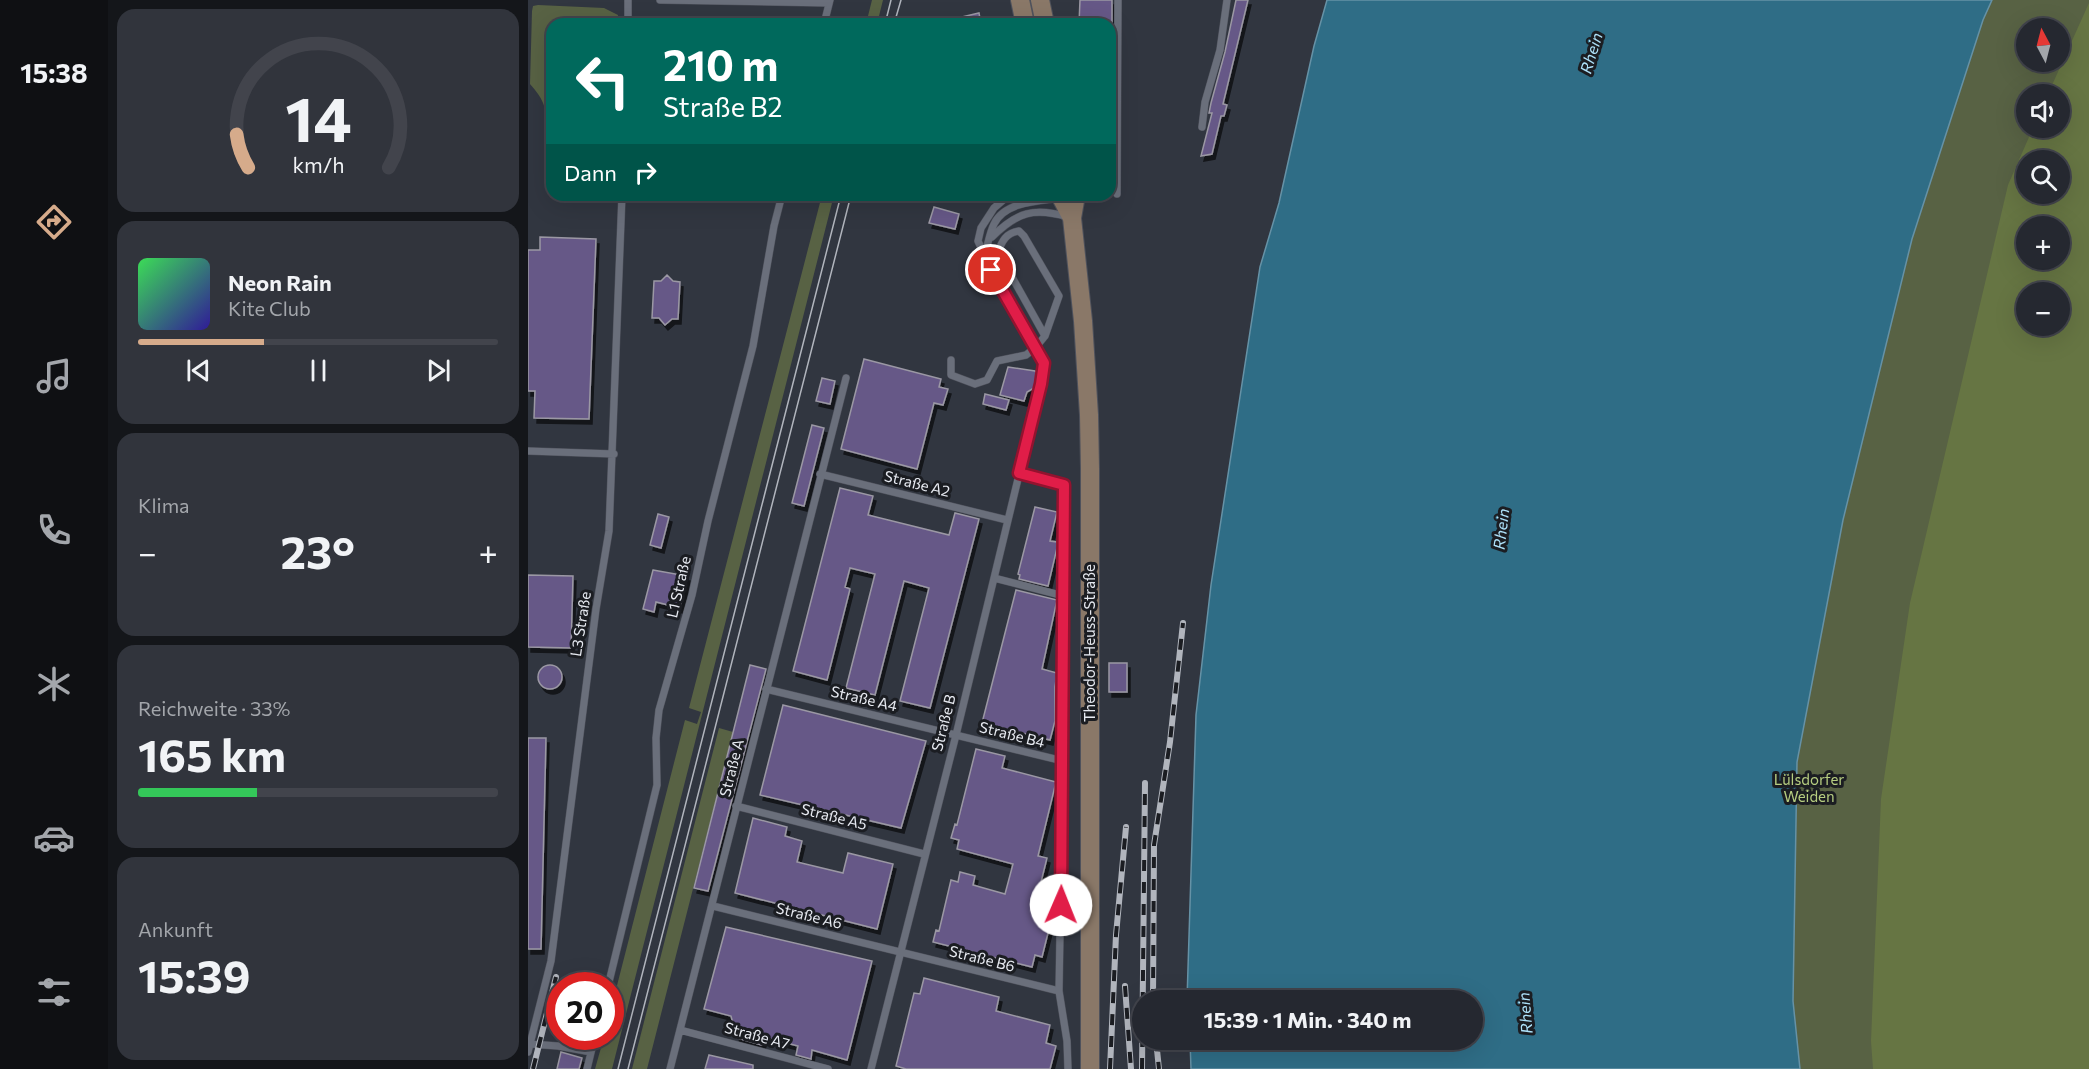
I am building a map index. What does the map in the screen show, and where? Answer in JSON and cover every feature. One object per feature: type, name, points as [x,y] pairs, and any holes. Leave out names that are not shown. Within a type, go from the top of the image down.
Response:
[{"type":"main road","points":[[1020,0],[1024,18]]},
{"type":"main road","points":[[1040,0],[1044,18]]},
{"type":"main road","name":"Theodor-Heuss-Straße","points":[[1069,201],[1083,321],[1089,415],[1090,1069]]},
{"type":"lane","points":[[628,0],[628,18]]},
{"type":"lane","points":[[660,0],[830,2],[826,18]]},
{"type":"lane","points":[[1117,194],[1118,0]]},
{"type":"lane","points":[[1202,127],[1205,102],[1220,50],[1227,0]]},
{"type":"lane","name":"L3 Straße","points":[[529,1048],[551,961],[596,609],[609,531],[614,454],[622,201]]},
{"type":"lane","name":"L1 Straße","points":[[611,972],[657,785],[656,738],[659,710],[692,595],[708,521],[753,346],[780,201]]},
{"type":"lane","points":[[984,256],[978,241],[981,228],[994,208],[1002,201]]},
{"type":"lane","points":[[984,256],[994,223],[1005,213],[1021,204],[1039,201]]},
{"type":"lane","points":[[990,239],[1007,222],[1024,214],[1041,212],[1072,218]]},
{"type":"lane","points":[[951,360],[951,375],[975,384],[987,380],[997,361],[1026,355],[1045,336],[1059,296],[1024,236],[1019,231],[1012,232],[1003,239],[998,252],[1045,336]]},
{"type":"lane","name":"Straße B","points":[[871,1069],[956,735],[1041,384],[1044,363],[984,256]]},
{"type":"lane","name":"Straße A","points":[[670,1069],[846,378]]},
{"type":"lane","points":[[528,451],[614,454]]},
{"type":"lane","points":[[1019,473],[1064,485],[1059,992],[1067,1041],[1068,1069]]},
{"type":"lane","name":"Straße A2","points":[[820,474],[1007,520]]},
{"type":"lane","points":[[994,578],[1064,596]]},
{"type":"lane","name":"Straße A4","points":[[766,689],[956,735]]},
{"type":"lane","name":"Straße B4","points":[[956,735],[1063,761]]},
{"type":"lane","name":"Straße A5","points":[[736,806],[924,854]]},
{"type":"lane","name":"Straße A6","points":[[713,906],[899,952]]},
{"type":"lane","name":"Straße B6","points":[[899,952],[1059,992]]},
{"type":"lane","name":"Straße A7","points":[[680,1030],[828,1069]]},
{"type":"lane","points":[[529,1048],[553,1045],[591,1052],[587,1069]]},
{"type":"green space","points":[[872,0],[883,0],[878,18],[868,18]]},
{"type":"green space","name":"Lülsdorfer Weiden","points":[[1755,0],[2089,0],[2089,1069],[1517,1069]]},
{"type":"green space","points":[[2089,3],[2089,1069],[1873,1069],[1871,1041],[1881,799],[1910,603],[2008,185],[2016,167],[2016,204],[2070,204],[2070,150],[2023,150],[2029,138],[2070,138],[2070,84],[2053,84],[2058,72],[2070,72],[2070,45]]},
{"type":"green space","points":[[533,6],[604,8],[618,15],[618,18],[546,18],[546,123],[543,104],[530,84]]},
{"type":"green space","points":[[820,201],[832,201],[624,1022],[624,972],[620,972],[685,720],[697,724],[701,712],[689,708]]},
{"type":"green space","points":[[719,728],[733,732],[647,1069],[632,1069]]},
{"type":"green space","points":[[600,1050],[617,1050],[612,1069],[595,1069]]},
{"type":"water","name":"Rhein","points":[[1327,0],[1992,0],[1983,20],[1912,239],[1843,520],[1797,762],[1793,1001],[1800,1069],[1191,1069],[1190,1050],[1483,1050],[1483,990],[1187,990],[1196,715],[1211,585],[1260,267],[1279,203],[1314,46]]},
{"type":"building","points":[[1080,0],[1112,0],[1112,18],[1079,18]]},
{"type":"building","points":[[1236,0],[1248,0],[1223,104],[1227,105],[1224,116],[1221,116],[1212,154],[1201,156],[1212,113],[1209,113],[1211,103]]},
{"type":"building","points":[[979,13],[980,18],[958,18]]},
{"type":"building","points":[[934,207],[959,214],[955,229],[929,223]]},
{"type":"building","points":[[540,237],[596,239],[589,419],[534,418],[535,391],[528,391],[528,250],[540,250]]},
{"type":"building","points":[[667,275],[673,281],[680,282],[678,319],[672,319],[665,325],[659,318],[652,318],[654,281],[661,281]]},
{"type":"building","points":[[864,359],[941,379],[939,387],[948,389],[943,405],[934,403],[917,469],[841,449]]},
{"type":"building","points":[[1008,367],[1035,371],[1037,375],[1034,388],[1027,392],[1024,401],[1000,395]]},
{"type":"building","points":[[822,378],[835,381],[830,404],[816,401]]},
{"type":"building","points":[[985,394],[1009,400],[1006,410],[983,404]]},
{"type":"building","points":[[812,425],[824,428],[804,506],[792,503]]},
{"type":"building","points":[[840,488],[873,496],[868,515],[949,535],[955,513],[979,519],[930,708],[900,701],[929,588],[904,581],[875,695],[846,688],[875,574],[850,568],[845,587],[850,589],[827,680],[793,671]]},
{"type":"building","points":[[1035,507],[1057,512],[1050,541],[1057,542],[1057,548],[1048,586],[1019,579],[1018,574]]},
{"type":"building","points":[[658,514],[669,517],[661,548],[650,545]]},
{"type":"building","points":[[653,570],[687,576],[680,608],[656,602],[654,612],[643,609]]},
{"type":"building","points":[[528,575],[573,576],[571,648],[528,647]]},
{"type":"building","points":[[1016,590],[1057,600],[1042,669],[1057,673],[1055,721],[1050,740],[982,723]]},
{"type":"building","points":[[1109,663],[1127,663],[1127,692],[1109,692]]},
{"type":"building","points":[[550,665],[555,666],[561,672],[561,682],[555,688],[550,689],[545,688],[539,682],[538,677],[539,672],[545,666]]},
{"type":"building","points":[[750,665],[766,669],[708,891],[694,888]]},
{"type":"building","points":[[783,705],[926,741],[901,828],[760,795]]},
{"type":"building","points":[[528,738],[546,738],[541,949],[528,949]]},
{"type":"building","points":[[976,749],[1005,756],[1002,768],[1056,782],[1038,856],[1047,858],[1038,894],[1050,897],[1045,916],[1052,917],[1042,957],[1035,955],[1032,967],[933,942],[936,930],[939,931],[951,880],[958,882],[960,872],[975,876],[973,885],[1005,894],[1013,864],[957,849],[959,840],[951,838],[955,824],[957,825]]},
{"type":"building","points":[[753,818],[787,827],[785,836],[802,841],[797,862],[843,873],[848,853],[893,864],[877,929],[735,893]]},
{"type":"building","points":[[726,927],[872,961],[847,1060],[812,1050],[811,1059],[796,1055],[798,1046],[764,1037],[762,1045],[737,1038],[731,1016],[704,1009]]},
{"type":"building","points":[[924,978],[999,997],[996,1011],[1050,1025],[1046,1043],[1056,1046],[1050,1069],[906,1069],[896,1066],[914,993],[920,994]]},
{"type":"building","points":[[561,1052],[582,1058],[579,1069],[557,1069]]},
{"type":"building","points":[[709,1055],[753,1065],[753,1069],[705,1069]]},
{"type":"tram line","points":[[886,18],[891,0]]},
{"type":"tram line","points":[[896,18],[901,0]]},
{"type":"tram line","points":[[618,1069],[839,201]]},
{"type":"tram line","points":[[628,1069],[849,201]]},
{"type":"railway","points":[[1153,990],[1154,845],[1170,742],[1183,623]]},
{"type":"railway","points":[[1142,1069],[1145,783]]},
{"type":"railway","points":[[1110,1069],[1116,935],[1126,827]]},
{"type":"railway","points":[[1125,986],[1131,1069]]},
{"type":"railway","points":[[533,1069],[546,1017]]},
{"type":"railway","points":[[1157,1050],[1159,1069]]},
{"type":"route","points":[[991,270],[1044,363],[1019,473],[1064,485],[1061,905]]}]
